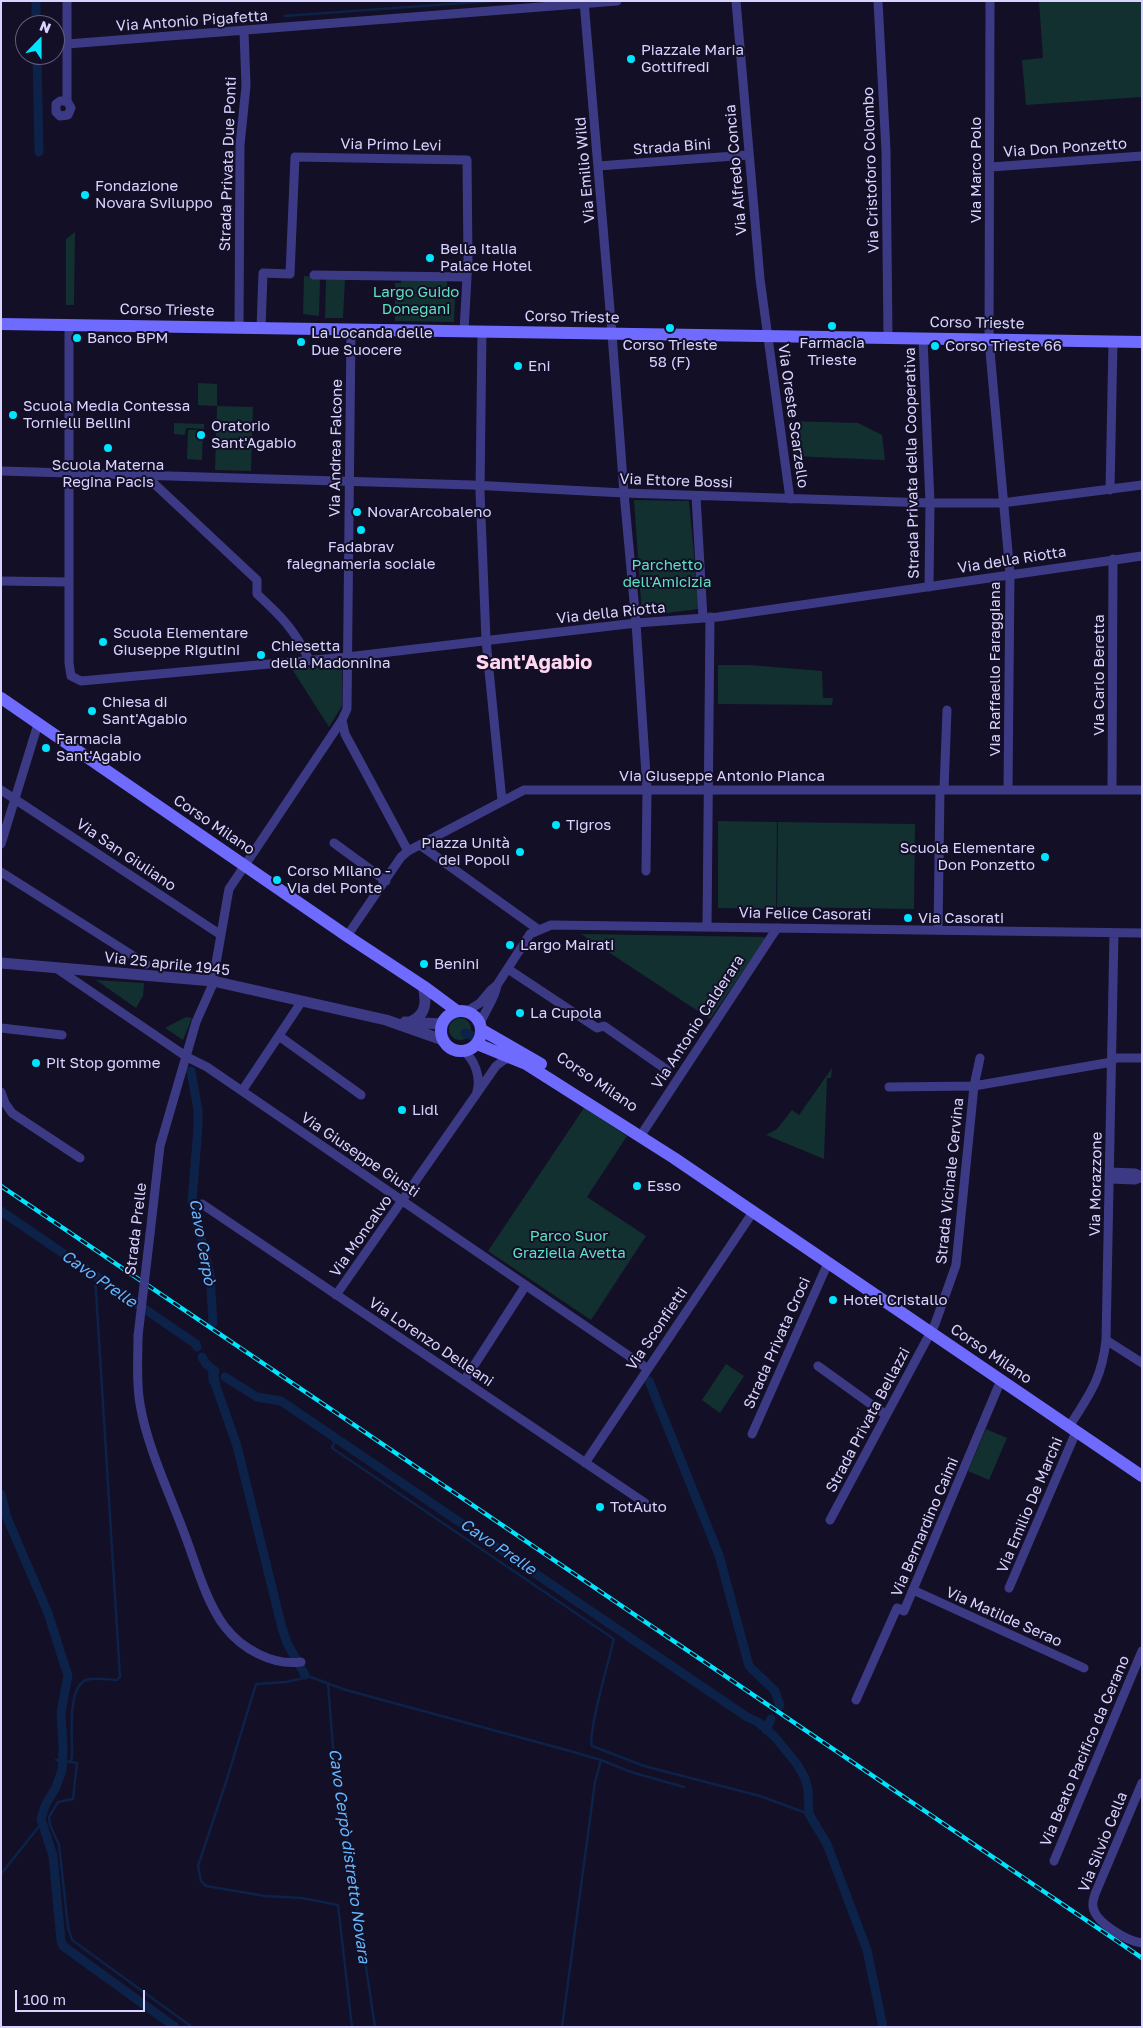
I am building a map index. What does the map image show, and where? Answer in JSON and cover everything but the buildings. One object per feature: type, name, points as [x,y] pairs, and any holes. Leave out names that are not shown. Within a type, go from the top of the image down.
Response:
[{"type":"main road","name":"Corso Trieste","points":[[1,324],[1142,342]]},
{"type":"main road","name":"Corso Milano","points":[[1,698],[347,936],[462,1011]]},
{"type":"main road","name":"Corso Milano","points":[[410,977],[442,1013],[443,1022]]},
{"type":"main road","points":[[462,1011],[476,1017],[481,1027],[496,1045],[476,1045],[463,1051],[452,1049],[443,1040],[441,1031],[443,1022],[449,1015],[462,1011]]},
{"type":"main road","points":[[476,1045],[481,1027]]},
{"type":"main road","name":"Corso Milano","points":[[496,1045],[529,1056],[643,1132],[674,1158]]},
{"type":"main road","name":"Corso Milano","points":[[496,1045],[510,1058],[526,1064],[674,1158],[1142,1476]]},
{"type":"main road","points":[[526,1064],[530,1063],[641,1134],[643,1132]]},
{"type":"street","points":[[67,1],[67,101]]},
{"type":"street","name":"Via Antonio Pigafetta","points":[[68,44],[617,1]]},
{"type":"street","name":"Via Alfredo Concia","points":[[736,1],[748,155],[760,279],[768,336]]},
{"type":"street","name":"Via Cristoforo Colombo","points":[[878,1],[886,151],[888,338]]},
{"type":"street","name":"Via Marco Polo","points":[[989,340],[990,1]]},
{"type":"street","name":"Via Emilio Wild","points":[[584,3],[636,624],[647,790],[646,871]]},
{"type":"street","name":"Strada Privata Due Ponti","points":[[239,328],[240,145],[246,86],[244,31]]},
{"type":"street","name":"Strada Bini","points":[[598,166],[748,155]]},
{"type":"street","name":"Via Don Ponzetto","points":[[991,167],[1142,156]]},
{"type":"street","name":"Via Primo Levi","points":[[261,328],[263,273],[290,274],[295,157],[467,160],[468,259],[465,277]]},
{"type":"street","points":[[314,275],[465,277],[464,331]]},
{"type":"street","points":[[1,581],[69,582],[69,325]]},
{"type":"street","name":"Via Andrea Falcone","points":[[342,720],[347,709],[351,330]]},
{"type":"street","points":[[482,332],[480,486],[486,640],[502,802]]},
{"type":"street","name":"Via Oreste Scarzello","points":[[768,336],[790,499]]},
{"type":"street","name":"Strada Privata della Cooperativa","points":[[923,339],[930,504],[929,587]]},
{"type":"street","name":"Via Raffaello Faraggiana","points":[[989,340],[1002,503],[1010,574],[1008,790]]},
{"type":"street","points":[[1110,490],[1113,342]]},
{"type":"street","name":"Via Ettore Bossi","points":[[1,471],[480,486],[930,504],[1002,503],[1142,485]]},
{"type":"street","points":[[146,476],[257,580],[257,594],[282,616],[299,640],[309,660]]},
{"type":"street","points":[[696,496],[706,618],[707,927]]},
{"type":"street","name":"Via della Riotta","points":[[69,582],[71,676],[81,681],[347,657],[486,640],[706,618],[1142,556]]},
{"type":"street","name":"Via Carlo Beretta","points":[[1112,559],[1112,790]]},
{"type":"street","points":[[938,930],[946,710]]},
{"type":"street","points":[[342,720],[345,734],[407,852],[347,936]]},
{"type":"street","name":"Strada Prelle","points":[[299,1662],[275,1662],[245,1646],[225,1627],[208,1596],[142,1413],[137,1376],[138,1336],[160,1146],[196,1022],[213,981],[230,889],[244,865],[342,720]]},
{"type":"street","points":[[1,844],[38,724]]},
{"type":"street","name":"Via San Giuliano","points":[[1,790],[221,935]]},
{"type":"street","name":"Via Giuseppe Antonio Pianca","points":[[407,852],[524,790],[1142,790]]},
{"type":"street","points":[[334,843],[386,881]]},
{"type":"street","points":[[420,844],[539,930]]},
{"type":"street","points":[[1,872],[146,964]]},
{"type":"street","name":"Via Felice Casorati","points":[[539,930],[551,926],[573,925],[1142,933]]},
{"type":"street","name":"Via Antonio Calderara","points":[[643,1132],[777,928]]},
{"type":"street","points":[[462,1011],[480,1003],[497,985],[530,934],[539,930]]},
{"type":"street","name":"Via Morazzone","points":[[1073,1429],[1098,1379],[1104,1362],[1106,1340],[1114,933]]},
{"type":"street","name":"Via 25 aprile 1945","points":[[1,964],[213,981],[428,1028]]},
{"type":"street","name":"Via Giuseppe Giusti","points":[[55,968],[187,1057],[207,1067],[648,1368]]},
{"type":"street","points":[[508,969],[597,1028],[604,1026],[667,1070]]},
{"type":"street","points":[[481,1027],[488,1006],[496,993],[497,985]]},
{"type":"street","points":[[410,1022],[419,1018],[424,1010],[424,991]]},
{"type":"street","points":[[242,1091],[302,1001]]},
{"type":"street","name":"Via 25 aprile 1945","points":[[386,1020],[410,1022],[428,1028]]},
{"type":"street","points":[[443,1022],[428,1028],[443,1040]]},
{"type":"street","points":[[1,1028],[62,1035]]},
{"type":"street","points":[[279,1036],[361,1095]]},
{"type":"street","points":[[476,1045],[478,1092]]},
{"type":"street","points":[[463,1051],[476,1062]]},
{"type":"street","name":"Via Moncalvo","points":[[336,1295],[496,1066],[510,1058]]},
{"type":"street","name":"Strada Vicinale Cervina","points":[[930,1332],[935,1324],[956,1265],[974,1086],[980,1058]]},
{"type":"street","points":[[889,1087],[974,1086],[1112,1060],[1142,1058]]},
{"type":"street","points":[[1,1092],[12,1113],[80,1158]]},
{"type":"street","points":[[1109,1176],[1135,1173],[1142,1176]]},
{"type":"street","name":"Via Lorenzo Delleani","points":[[202,1204],[645,1503]]},
{"type":"street","name":"Via Sconfietti","points":[[585,1463],[753,1212]]},
{"type":"street","name":"Strada Privata Croci","points":[[752,1434],[828,1262]]},
{"type":"street","points":[[464,1381],[526,1285]]},
{"type":"street","name":"Strada Privata Bellazzi","points":[[830,1520],[930,1332]]},
{"type":"street","points":[[1106,1340],[1142,1363]]},
{"type":"street","points":[[818,1366],[886,1415]]},
{"type":"street","name":"Via Bernardino Caimi","points":[[856,1700],[897,1608],[904,1611],[1001,1380]]},
{"type":"street","name":"Via Emilio De Marchi","points":[[1009,1588],[1073,1429]]},
{"type":"street","name":"Via Matilde Serao","points":[[913,1590],[1084,1668]]},
{"type":"street","name":"Via Beato Pacifico da Cerano","points":[[1054,1861],[1142,1651]]},
{"type":"street","name":"Via Silvio Cella","points":[[1142,1783],[1095,1894],[1092,1906],[1097,1918],[1116,1933],[1142,1943]]},
{"type":"green space","points":[[1039,1],[1142,1],[1142,97],[1026,105],[1022,60],[1043,58]]},
{"type":"green space","points":[[75,232],[74,305],[66,305],[66,239]]},
{"type":"green space","points":[[304,276],[320,278],[319,316],[303,314]]},
{"type":"green space","name":"Largo Guido Donegani","points":[[401,277],[447,280],[447,287],[455,292],[454,322],[395,321],[395,283],[401,283]]},
{"type":"green space","points":[[326,279],[345,279],[343,318],[325,318]]},
{"type":"green space","points":[[198,383],[217,384],[217,406],[198,405]]},
{"type":"green space","points":[[217,406],[253,407],[251,471],[215,470]]},
{"type":"green space","points":[[789,421],[858,423],[882,435],[885,460],[793,456]]},
{"type":"green space","points":[[174,423],[204,424],[204,429],[186,428],[185,435],[174,434]]},
{"type":"green space","points":[[188,430],[203,430],[202,460],[187,459]]},
{"type":"green space","name":"Parchetto dell'Amicizia","points":[[634,500],[689,501],[699,609],[642,616]]},
{"type":"green space","points":[[342,664],[342,706],[329,727],[292,669]]},
{"type":"green space","points":[[718,665],[749,665],[822,671],[823,698],[833,698],[832,705],[718,704]]},
{"type":"green space","points":[[718,821],[777,822],[776,909],[718,908]]},
{"type":"green space","points":[[778,822],[915,824],[914,909],[777,907]]},
{"type":"green space","points":[[581,934],[764,937],[765,940],[710,1019]]},
{"type":"green space","points":[[96,980],[144,983],[143,996],[136,1008]]},
{"type":"green space","points":[[186,1017],[192,1018],[183,1040],[165,1028]]},
{"type":"green space","points":[[460,1018],[470,1025],[471,1029],[464,1039],[460,1040],[450,1033],[449,1029],[456,1019]]},
{"type":"green space","points":[[832,1068],[831,1078],[827,1078],[824,1159],[766,1135],[777,1129],[792,1110],[799,1115]]},
{"type":"green space","name":"Parco Suor Graziella Avetta","points":[[584,1108],[627,1136],[587,1197],[646,1236],[591,1320],[488,1251]]},
{"type":"green space","points":[[726,1364],[744,1376],[720,1413],[702,1400]]},
{"type":"green space","points":[[986,1429],[1007,1438],[989,1480],[968,1471]]},
{"type":"waterway","points":[[36,1],[36,15]]},
{"type":"waterway","points":[[284,16],[492,1]]},
{"type":"waterway","points":[[37,65],[39,152]]},
{"type":"waterway","points":[[465,1033],[487,1042]]},
{"type":"waterway","name":"Cavo Cerpò","points":[[191,1071],[198,1110],[192,1202],[210,1273],[213,1323]]},
{"type":"waterway","name":"Cavo Prelle","points":[[1,1211],[196,1344],[197,1347]]},
{"type":"waterway","points":[[56,1760],[70,1762],[72,1758],[73,1704],[80,1685],[90,1679],[117,1680],[120,1677],[95,1276]]},
{"type":"waterway","name":"Cavo Prelle","points":[[202,1357],[206,1364],[215,1371]]},
{"type":"waterway","points":[[209,1367],[210,1383],[216,1386]]},
{"type":"waterway","name":"Cavo Cerpò distretto Novara","points":[[214,1375],[237,1446],[282,1628],[287,1643],[305,1675]]},
{"type":"waterway","name":"Cavo Prelle","points":[[225,1377],[257,1397],[281,1401],[747,1717],[758,1722],[774,1736],[797,1764],[805,1778],[808,1790],[809,1814],[827,1844],[867,1950],[883,2027]]},
{"type":"waterway","points":[[649,1381],[719,1555],[749,1666],[775,1691],[780,1706]]},
{"type":"waterway","points":[[336,1438],[332,1448],[614,1639],[596,1712],[591,1739],[592,1746],[644,1766],[760,1796],[809,1814]]},
{"type":"waterway","points":[[1,1494],[7,1518],[48,1613],[68,1676],[61,1712],[62,1770],[41,1819],[53,1856],[61,1941],[63,1946],[175,2027]]},
{"type":"waterway","name":"Cavo Cerpò distretto Novara","points":[[352,2027],[338,1905],[302,1898],[265,1896],[206,1886],[201,1881],[198,1866],[256,1684],[286,1682],[304,1678],[305,1675],[346,1690],[570,1751],[601,1760],[631,1772],[684,1787]]},
{"type":"waterway","name":"Cavo Cerpò distretto Novara","points":[[328,1684],[333,1747],[375,2027]]},
{"type":"waterway","points":[[766,1730],[771,1719]]},
{"type":"waterway","name":"Cavo Cerpò distretto Novara","points":[[562,2027],[595,1782],[601,1760]]},
{"type":"waterway","points":[[70,1762],[77,1763],[73,1799],[58,1802],[49,1817],[50,1825],[59,1845],[68,1927],[72,1940],[192,2027]]},
{"type":"waterway","points":[[1,1874],[41,1824]]},
{"type":"railway","points":[[1,1186],[1142,1958]]},
{"type":"place","name":"Piazzale Maria Gottifredi","points":[[631,59]]},
{"type":"place","name":"Fondazione Novara Sviluppo","points":[[85,195]]},
{"type":"place","name":"Bella Italia Palace Hotel","points":[[430,258]]},
{"type":"place","name":"Farmacia Trieste","points":[[832,326]]},
{"type":"place","name":"Corso Trieste 58 (F)","points":[[670,328]]},
{"type":"place","name":"Banco BPM","points":[[77,338]]},
{"type":"place","name":"La Locanda delle Due Suocere","points":[[301,342]]},
{"type":"place","name":"Corso Trieste 66","points":[[935,346]]},
{"type":"place","name":"Eni","points":[[518,366]]},
{"type":"place","name":"Scuola Media Contessa Tornielli Bellini","points":[[13,415]]},
{"type":"place","name":"Oratorio Sant'Agabio","points":[[201,435]]},
{"type":"place","name":"Scuola Materna Regina Pacis","points":[[108,448]]},
{"type":"place","name":"NovarArcobaleno","points":[[357,512]]},
{"type":"place","name":"Fadabrav falegnameria sociale","points":[[361,530]]},
{"type":"place","name":"Scuola Elementare Giuseppe Rigutini","points":[[103,642]]},
{"type":"place","name":"Chiesetta della Madonnina","points":[[261,655]]},
{"type":"place","name":"Chiesa di Sant'Agabio","points":[[92,711]]},
{"type":"place","name":"Farmacia Sant'Agabio","points":[[46,748]]},
{"type":"place","name":"Tigros","points":[[556,825]]},
{"type":"place","name":"Piazza Unità dei Popoli","points":[[520,852]]},
{"type":"place","name":"Scuola Elementare Don Ponzetto","points":[[1045,857]]},
{"type":"place","name":"Corso Milano - Via del Ponte","points":[[277,880]]},
{"type":"place","name":"Via Casorati","points":[[908,918]]},
{"type":"place","name":"Largo Mairati","points":[[510,945]]},
{"type":"place","name":"Benini","points":[[424,964]]},
{"type":"place","name":"La Cupola","points":[[520,1013]]},
{"type":"place","name":"Pit Stop gomme","points":[[36,1063]]},
{"type":"place","name":"Lidl","points":[[402,1110]]},
{"type":"place","name":"Esso","points":[[637,1186]]},
{"type":"place","name":"Hotel Cristallo","points":[[833,1300]]},
{"type":"place","name":"TotAuto","points":[[600,1507]]},
{"type":"district","name":"Sant'Agabio","points":[[534,663]]}]
